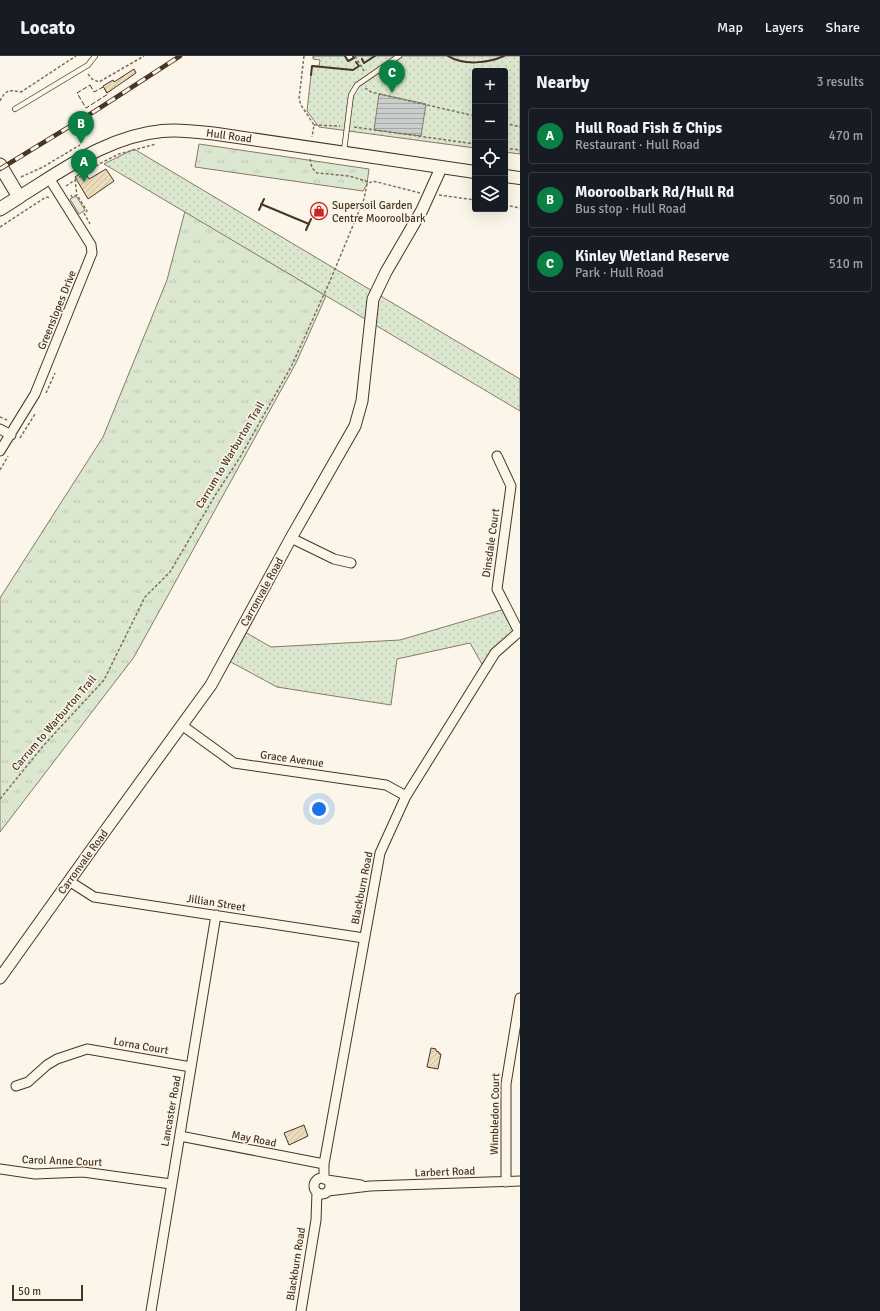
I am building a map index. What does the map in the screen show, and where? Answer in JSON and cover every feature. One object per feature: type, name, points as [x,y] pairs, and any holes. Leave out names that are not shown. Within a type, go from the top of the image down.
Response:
[{"type":"main road","name":"Hull Road","points":[[0,209],[49,178],[99,150],[123,140],[162,131],[189,131],[217,134],[310,153],[344,153],[472,172]]},
{"type":"main road","points":[[0,165],[19,197]]},
{"type":"main road","points":[[508,176],[520,178]]},
{"type":"street","name":"Carronvale Road","points":[[0,978],[211,685],[291,538],[355,426],[362,401],[373,300],[386,272],[422,210],[424,194],[441,168]]},
{"type":"street","name":"Greenslopes Drive","points":[[0,451],[35,394],[92,253],[91,245],[49,178]]},
{"type":"street","points":[[0,429],[11,435]]},
{"type":"street","name":"Dinsdale Court","points":[[497,456],[511,486],[497,589],[519,632]]},
{"type":"street","points":[[291,538],[334,559],[351,563]]},
{"type":"street","name":"Blackburn Road","points":[[322,1180],[380,853],[406,796],[495,653],[519,632]]},
{"type":"street","name":"Grace Avenue","points":[[182,726],[234,763],[386,785],[406,796]]},
{"type":"street","name":"Jillian Street","points":[[69,881],[94,897],[364,938]]},
{"type":"street","name":"Lancaster Road","points":[[151,1311],[216,915]]},
{"type":"street","name":"Wimbledon Court","points":[[506,1182],[506,1084],[520,998]]},
{"type":"street","name":"Lorna Court","points":[[16,1086],[28,1082],[46,1065],[86,1049],[191,1067]]},
{"type":"street","name":"May Road","points":[[180,1136],[324,1164]]},
{"type":"street","name":"Carol Anne Court","points":[[0,1169],[35,1174],[83,1172],[171,1184]]},
{"type":"street","points":[[322,1180],[330,1186],[323,1192],[314,1187],[322,1180]]},
{"type":"street","name":"Larbert Road","points":[[322,1180],[370,1186]]},
{"type":"street","name":"Larbert Road","points":[[323,1192],[370,1186],[520,1181]]},
{"type":"street","name":"Blackburn Road","points":[[301,1311],[316,1220],[323,1192]]},
{"type":"lane","points":[[15,109],[88,65],[95,56]]},
{"type":"lane","points":[[344,153],[351,95],[354,88],[360,82],[399,56]]},
{"type":"path","points":[[0,101],[9,90],[21,92],[76,56]]},
{"type":"path","points":[[83,68],[92,79],[99,82],[144,56]]},
{"type":"path","points":[[304,56],[299,99],[301,105],[314,125],[310,153],[312,168],[317,172],[349,176],[424,194],[472,200]]},
{"type":"path","points":[[355,56],[364,70]]},
{"type":"path","points":[[360,82],[362,87],[371,92],[472,115]]},
{"type":"path","points":[[508,124],[520,127]]},
{"type":"path","points":[[314,125],[347,126],[472,144]]},
{"type":"path","points":[[65,186],[101,163],[119,154],[159,143]]},
{"type":"path","points":[[19,178],[43,167],[80,145]]},
{"type":"path","points":[[508,148],[520,150]]},
{"type":"path","points":[[310,153],[316,159]]},
{"type":"path","points":[[75,180],[77,195]]},
{"type":"path","name":"Carrum to Warburton Trail","points":[[0,799],[44,744],[104,680],[145,597],[170,572],[216,494],[239,459],[292,365],[330,281],[364,199],[367,184],[369,182]]},
{"type":"path","points":[[0,227],[46,197],[52,198]]},
{"type":"path","points":[[508,206],[520,208]]},
{"type":"path","points":[[0,417],[9,421]]},
{"type":"green space","points":[[313,56],[345,56],[348,61],[357,56],[520,56],[520,154],[508,152],[508,68],[472,68],[472,148],[319,127],[307,111],[312,66],[319,66],[320,60],[313,59]]},
{"type":"green space","points":[[199,144],[369,169],[367,184],[363,191],[195,167]]},
{"type":"green space","points":[[134,149],[520,379],[520,411],[104,164]]},
{"type":"green space","points":[[185,211],[326,296],[296,363],[134,657],[0,832],[0,598],[103,437],[167,280]]},
{"type":"green space","points":[[505,609],[516,632],[483,666],[470,643],[397,659],[391,705],[277,687],[229,661],[245,632],[271,647],[400,640]]},
{"type":"shaded area","points":[[379,94],[426,104],[421,136],[374,130]]},
{"type":"shaded area","points":[[76,196],[85,210],[79,214],[70,199]]},
{"type":"building","points":[[134,69],[136,73],[107,93],[103,86],[113,80],[114,82]]},
{"type":"building","points":[[106,169],[114,181],[88,199],[75,177],[84,171],[89,179]]},
{"type":"building","points":[[431,1048],[436,1049],[439,1054],[441,1054],[438,1069],[427,1067]]},
{"type":"building","points":[[304,1125],[308,1136],[289,1145],[284,1133]]},
{"type":"railway","points":[[0,169],[95,111],[180,56]]},
{"type":"fence","points":[[90,85],[94,92],[103,87],[108,94],[86,108],[77,93],[90,85]]},
{"type":"wall","points":[[345,56],[348,61],[354,58],[353,56]]},
{"type":"wall","points":[[362,59],[364,63],[375,56]]},
{"type":"wall","points":[[448,56],[454,59],[469,62],[483,62],[504,56]]},
{"type":"wall","points":[[311,75],[312,66],[353,70],[359,66],[356,62]]},
{"type":"wall","points":[[259,210],[264,199]]},
{"type":"wall","points":[[261,204],[309,224]]},
{"type":"wall","points":[[306,230],[311,219]]},
{"type":"place","name":"Kinley Wetland Reserve","points":[[392,93]]},
{"type":"place","name":"Mooroolbark Rd/Hull Rd","points":[[81,144]]},
{"type":"place","name":"Hull Road Fish & Chips","points":[[84,182]]},
{"type":"place","name":"Supersoil Garden Centre Mooroolbark","points":[[319,211]]}]
